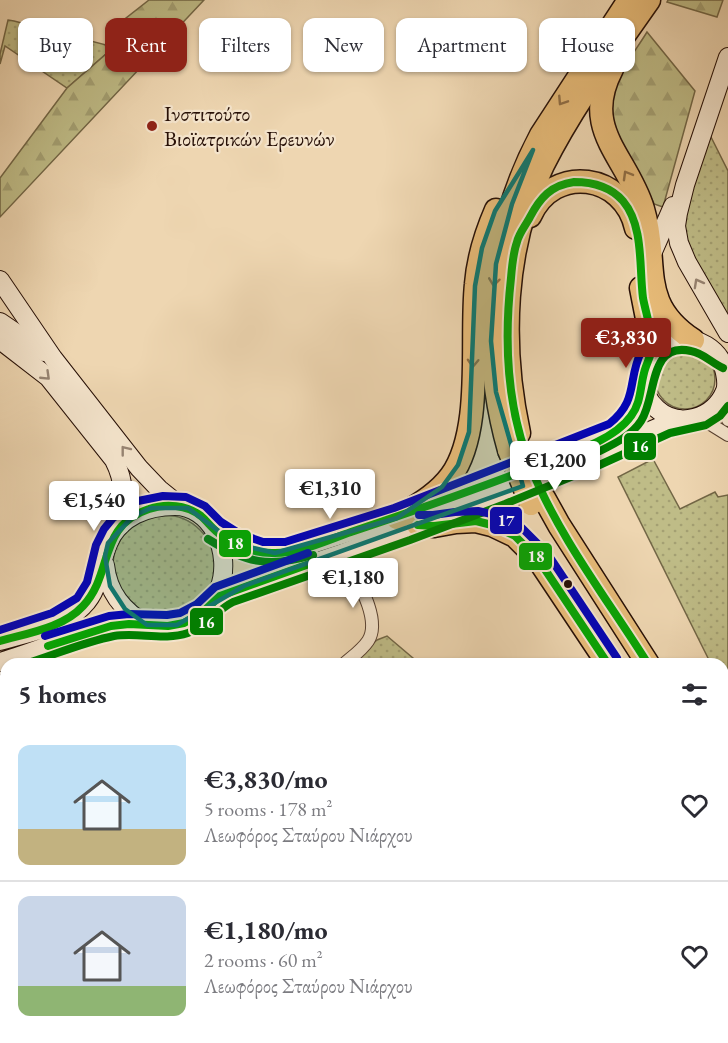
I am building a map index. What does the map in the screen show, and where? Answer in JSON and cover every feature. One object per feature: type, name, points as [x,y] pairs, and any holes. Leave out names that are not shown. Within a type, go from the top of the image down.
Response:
[{"type":"highway","points":[[397,518],[435,494],[451,476],[463,456],[470,432],[478,265],[495,211],[515,173],[533,150],[629,0]]},
{"type":"highway","points":[[635,20],[649,0]]},
{"type":"highway","points":[[516,447],[508,339],[510,288],[518,238],[528,201],[544,164],[601,72]]},
{"type":"highway","points":[[611,72],[604,86],[602,117],[606,137],[638,195],[646,221],[658,304],[670,322],[693,340]]},
{"type":"highway","points":[[533,150],[501,239],[492,298],[493,373],[501,422],[516,447],[562,559],[627,658]]},
{"type":"highway","points":[[518,238],[540,199],[555,188],[571,182],[586,182],[602,185],[618,195],[631,214],[636,230],[641,284],[650,334],[650,357]]},
{"type":"highway","points":[[537,501],[559,525],[644,658]]},
{"type":"highway","points":[[418,525],[428,527],[476,521],[492,525],[515,536],[543,566],[604,658]]},
{"type":"main road","points":[[728,57],[676,220],[679,243],[692,271],[728,333]]},
{"type":"main road","points":[[651,256],[674,205],[683,193]]},
{"type":"main road","points":[[1,283],[53,358],[139,468],[159,489],[180,506],[200,515],[214,530],[245,547],[261,552],[287,552],[397,518],[501,480],[614,433],[633,414],[643,389],[643,378],[650,357],[662,345],[673,339],[703,343],[722,357],[727,389],[713,407],[699,417],[678,419],[549,475],[343,553],[244,586],[214,600]]},
{"type":"main road","points":[[0,322],[53,358]]},
{"type":"main road","points":[[0,340],[48,377],[114,460],[121,474],[124,489],[120,526]]},
{"type":"main road","points":[[643,389],[651,403],[660,412],[678,419]]},
{"type":"main road","points":[[0,641],[56,622],[78,610],[87,602],[97,586],[108,543],[120,526],[141,511],[163,506],[180,506]]},
{"type":"main road","points":[[19,658],[93,631],[119,625],[168,626],[184,623],[203,612],[214,600],[222,585],[224,571],[224,557],[214,530]]},
{"type":"main road","points":[[105,556],[110,586],[116,598],[134,617],[147,625]]},
{"type":"street","points":[[727,389],[725,406],[728,420]]},
{"type":"street","points":[[699,417],[728,435]]},
{"type":"street","points":[[343,553],[368,606],[372,626],[367,641],[350,658]]},
{"type":"highlighted area","points":[[533,150],[512,204],[496,264],[491,341],[496,392],[523,486],[244,586],[177,625],[147,625],[125,609],[110,586],[105,556],[108,543],[133,516],[151,508],[188,508],[236,544],[275,553],[397,518],[442,487],[458,465],[469,432],[475,286],[482,248],[495,211]]},
{"type":"green space","points":[[149,0],[204,0],[187,18],[126,18]]},
{"type":"green space","points":[[668,0],[723,0],[717,17],[667,2]]},
{"type":"green space","points":[[8,20],[18,22],[18,55],[5,46],[0,64]]},
{"type":"green space","points":[[647,32],[695,91],[663,207],[654,204],[623,146],[613,116],[612,100],[616,84],[622,72],[635,72],[635,50]]},
{"type":"green space","points":[[93,42],[105,45],[105,55],[93,65]]},
{"type":"green space","points":[[105,55],[105,72],[136,72],[0,217],[0,178],[67,88],[85,72],[93,72],[93,65]]},
{"type":"green space","points":[[43,72],[85,72],[67,88]]},
{"type":"green space","points":[[710,135],[728,171],[728,320],[695,263],[685,233],[686,201]]},
{"type":"green space","points":[[685,349],[702,354],[710,362],[715,379],[710,396],[702,404],[685,409],[668,404],[660,396],[655,379],[660,362],[668,354]]},
{"type":"green space","points":[[653,459],[680,509],[715,492],[718,497],[728,495],[728,658],[708,658],[618,477]]},
{"type":"green space","points":[[164,515],[193,523],[207,537],[215,566],[207,595],[193,609],[164,617],[135,609],[121,595],[113,566],[121,537],[135,523]]},
{"type":"green space","points":[[387,636],[413,658],[356,658],[377,640]]},
{"type":"transit line","name":"18","points":[[574,182],[607,188],[618,196],[630,211],[638,235],[643,298],[650,328],[651,354],[644,373],[637,406],[622,425],[612,434],[585,448],[531,468],[517,422],[509,374],[508,326],[513,260],[519,235],[538,204],[553,189],[574,182]]},
{"type":"transit line","name":"16","points":[[600,451],[628,435],[641,421],[656,373],[667,354],[677,350],[691,351],[723,368]]},
{"type":"transit line","name":"17","points":[[0,630],[52,613],[77,598],[87,582],[96,545],[104,529],[113,518],[138,501],[163,496],[186,497],[205,506],[221,522],[240,534],[263,542],[285,542],[394,508],[609,424],[625,407],[641,352]]},
{"type":"transit line","name":"16","points":[[42,658],[114,636],[170,636],[188,633],[200,627],[233,602],[505,504],[670,433],[706,425],[720,416],[728,406]]},
{"type":"transit line","name":"18","points":[[0,641],[55,625],[66,620],[83,606],[93,593],[113,538],[133,517],[149,509],[169,506],[183,507],[201,516],[218,533],[239,546],[258,552],[282,553],[312,546],[531,468]]},
{"type":"transit line","name":"18","points":[[531,468],[570,544],[644,658]]},
{"type":"transit line","name":"17","points":[[419,515],[478,511],[496,515],[522,528],[547,553],[617,658]]},
{"type":"transit line","name":"18","points":[[418,525],[434,526],[476,521],[492,525],[515,536],[538,559],[604,658]]},
{"type":"transit line","name":"16","points":[[208,539],[234,553],[258,561],[283,561],[313,555]]},
{"type":"transit line","name":"17","points":[[45,636],[109,616],[180,613],[197,604],[215,587],[308,553]]},
{"type":"transit line","name":"18","points":[[48,646],[111,626],[129,624],[168,626],[184,623],[203,612],[220,596],[312,563]]},
{"type":"place","name":"Ινστιτούτο Βιοϊατρικών Ερευνών","points":[[152,126]]}]
